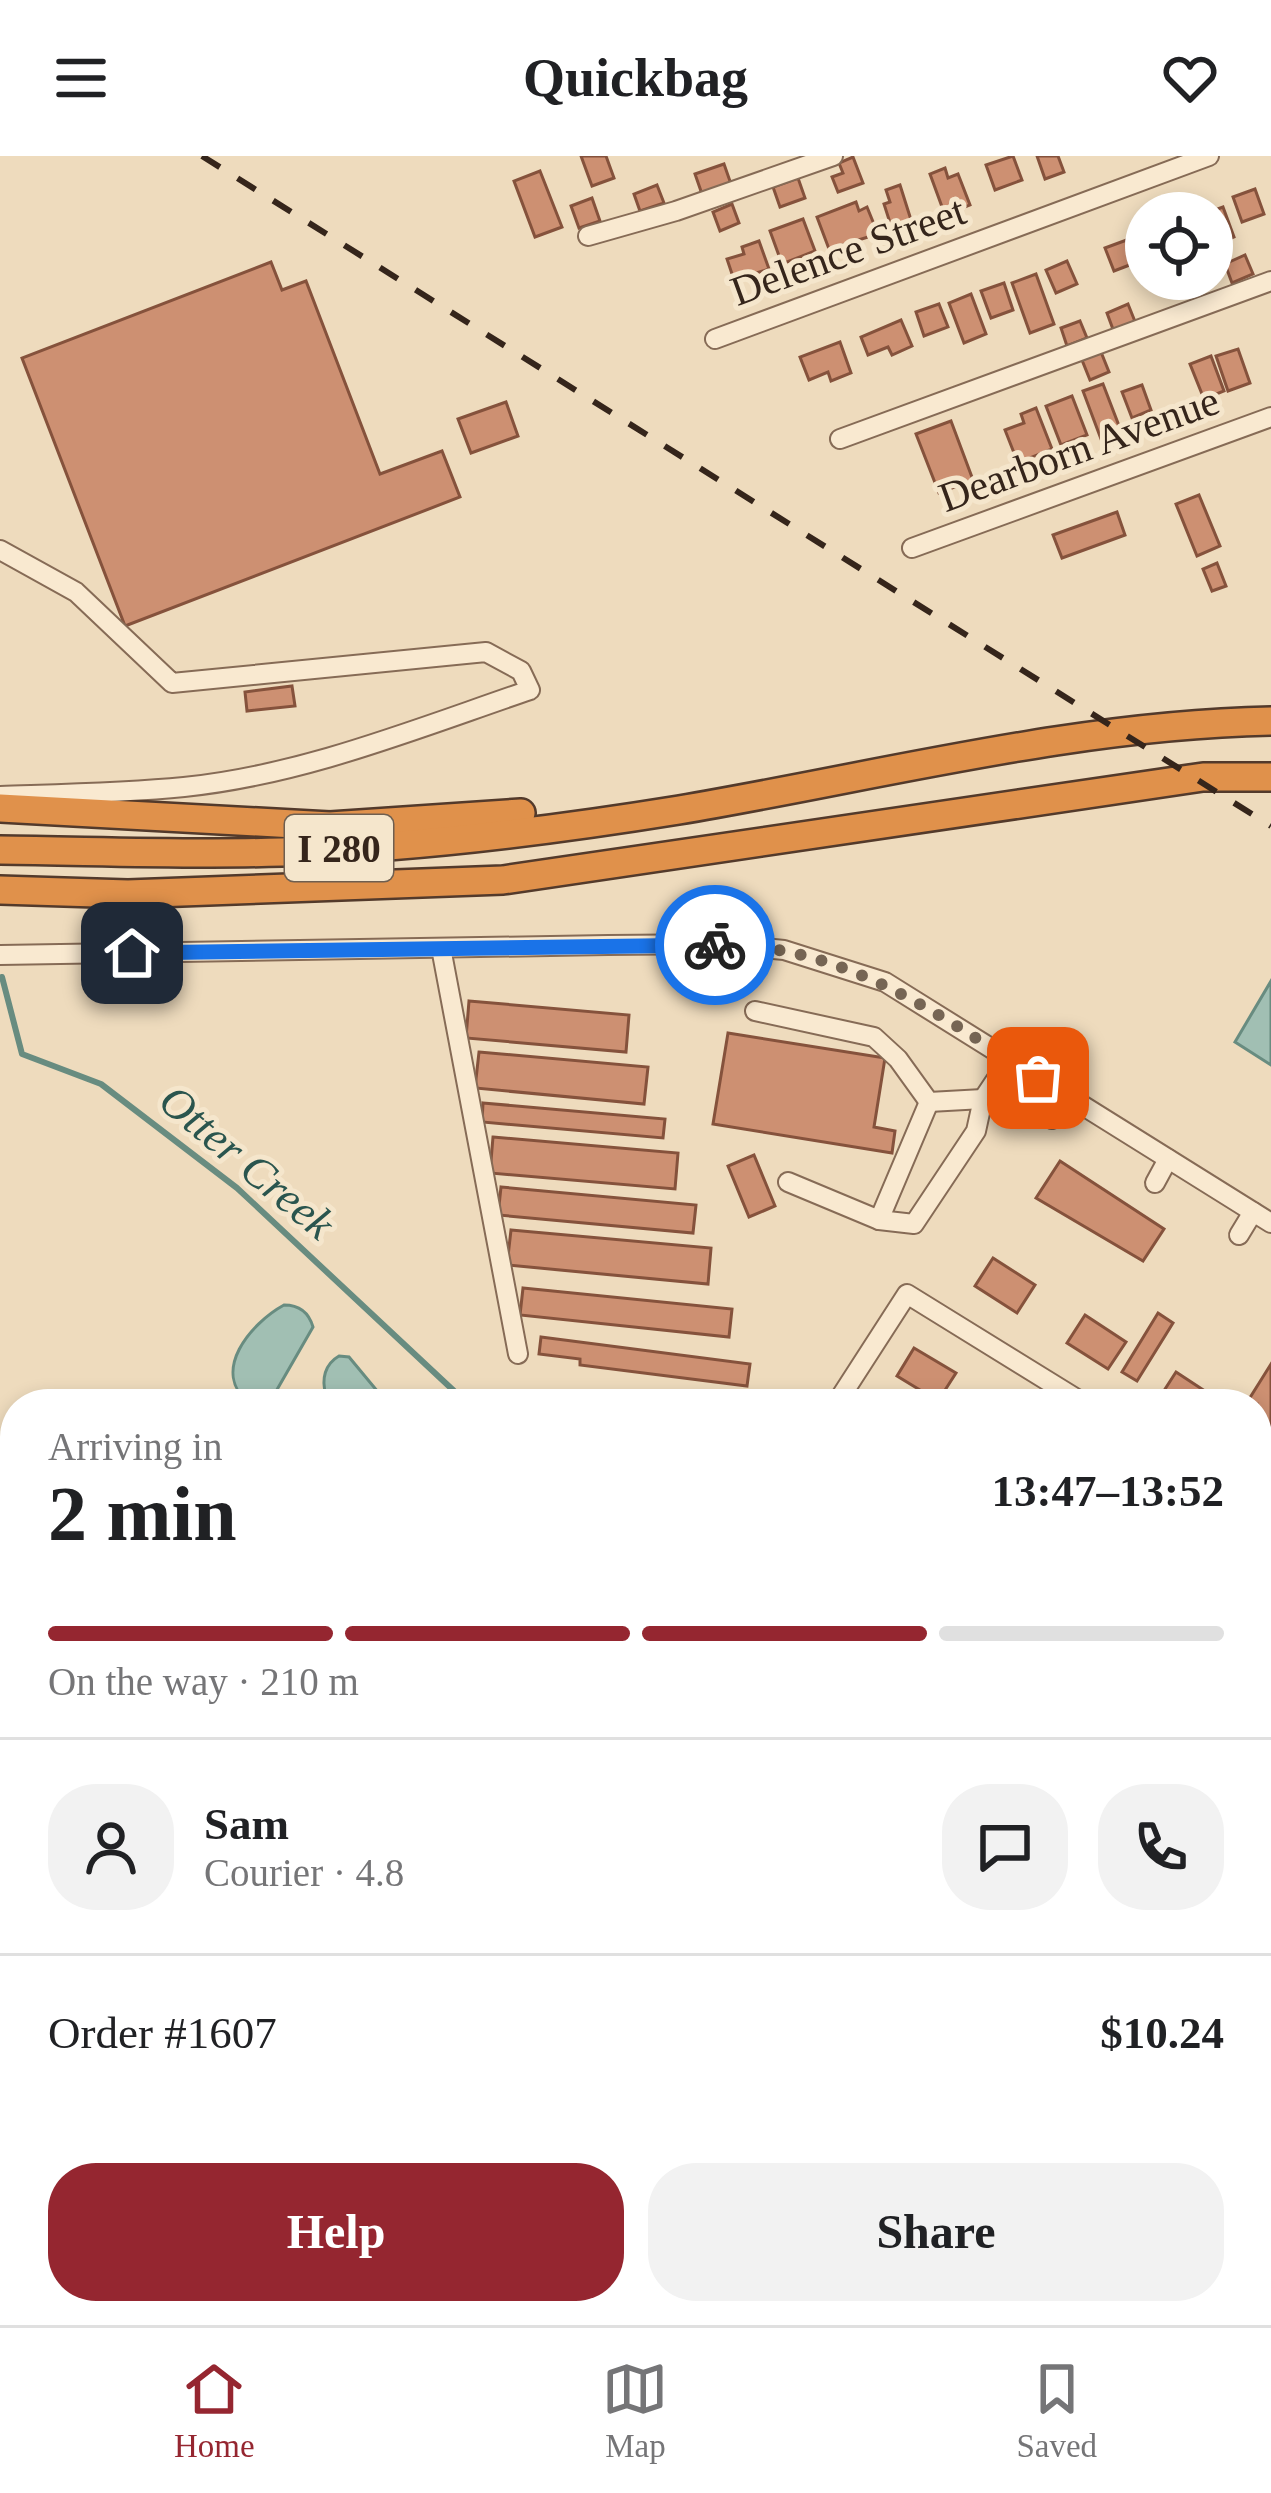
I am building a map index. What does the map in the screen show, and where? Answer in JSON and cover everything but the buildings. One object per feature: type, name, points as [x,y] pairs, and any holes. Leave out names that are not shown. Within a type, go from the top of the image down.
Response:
[{"type":"highway","name":"I 280","points":[[0,850],[282,852],[447,839],[676,810],[1070,739],[1169,726],[1271,722]]},
{"type":"highway","name":"I 280","points":[[0,890],[128,894],[503,880],[1203,777],[1271,777]]},
{"type":"highway","points":[[0,808],[330,826],[523,813],[676,810]]},
{"type":"street","points":[[588,236],[833,156]]},
{"type":"street","name":"Delence Street","points":[[715,339],[1209,156]]},
{"type":"street","points":[[840,439],[1271,281]]},
{"type":"street","name":"Dearborn Avenue","points":[[912,548],[1271,417]]},
{"type":"street","points":[[0,550],[76,592],[172,683],[486,652],[521,671],[530,690],[360,748],[266,773],[187,787],[0,796]]},
{"type":"street","points":[[0,955],[723,944],[784,950],[884,982],[1271,1223]]},
{"type":"street","points":[[441,948],[518,1354]]},
{"type":"street","points":[[755,1011],[874,1037],[898,1059],[929,1102]]},
{"type":"street","points":[[788,1182],[879,1220],[914,1224],[976,1131],[983,1099],[1009,1060]]},
{"type":"street","points":[[1052,1119],[1066,1096]]},
{"type":"street","points":[[929,1102],[983,1099]]},
{"type":"street","points":[[879,1220],[929,1102]]},
{"type":"street","points":[[1155,1183],[1168,1159]]},
{"type":"street","points":[[1239,1235],[1252,1212]]},
{"type":"street","points":[[846,1389],[908,1294],[1061,1389]]},
{"type":"shaded area","points":[[1271,981],[1271,1065],[1235,1042]]},
{"type":"shaded area","points":[[284,1305],[294,1306],[313,1327],[277,1389],[237,1389],[233,1378],[239,1349]]},
{"type":"shaded area","points":[[339,1356],[349,1357],[376,1389],[325,1389],[330,1363]]},
{"type":"waterway","name":"Otter Creek","points":[[2,977],[22,1054],[101,1084],[237,1188],[452,1389]]},
{"type":"railway","points":[[202,156],[1271,826]]},
{"type":"way so far","points":[[715,945],[784,950],[884,982],[1038,1078]]},
{"type":"route","points":[[132,953],[715,945]]}]
